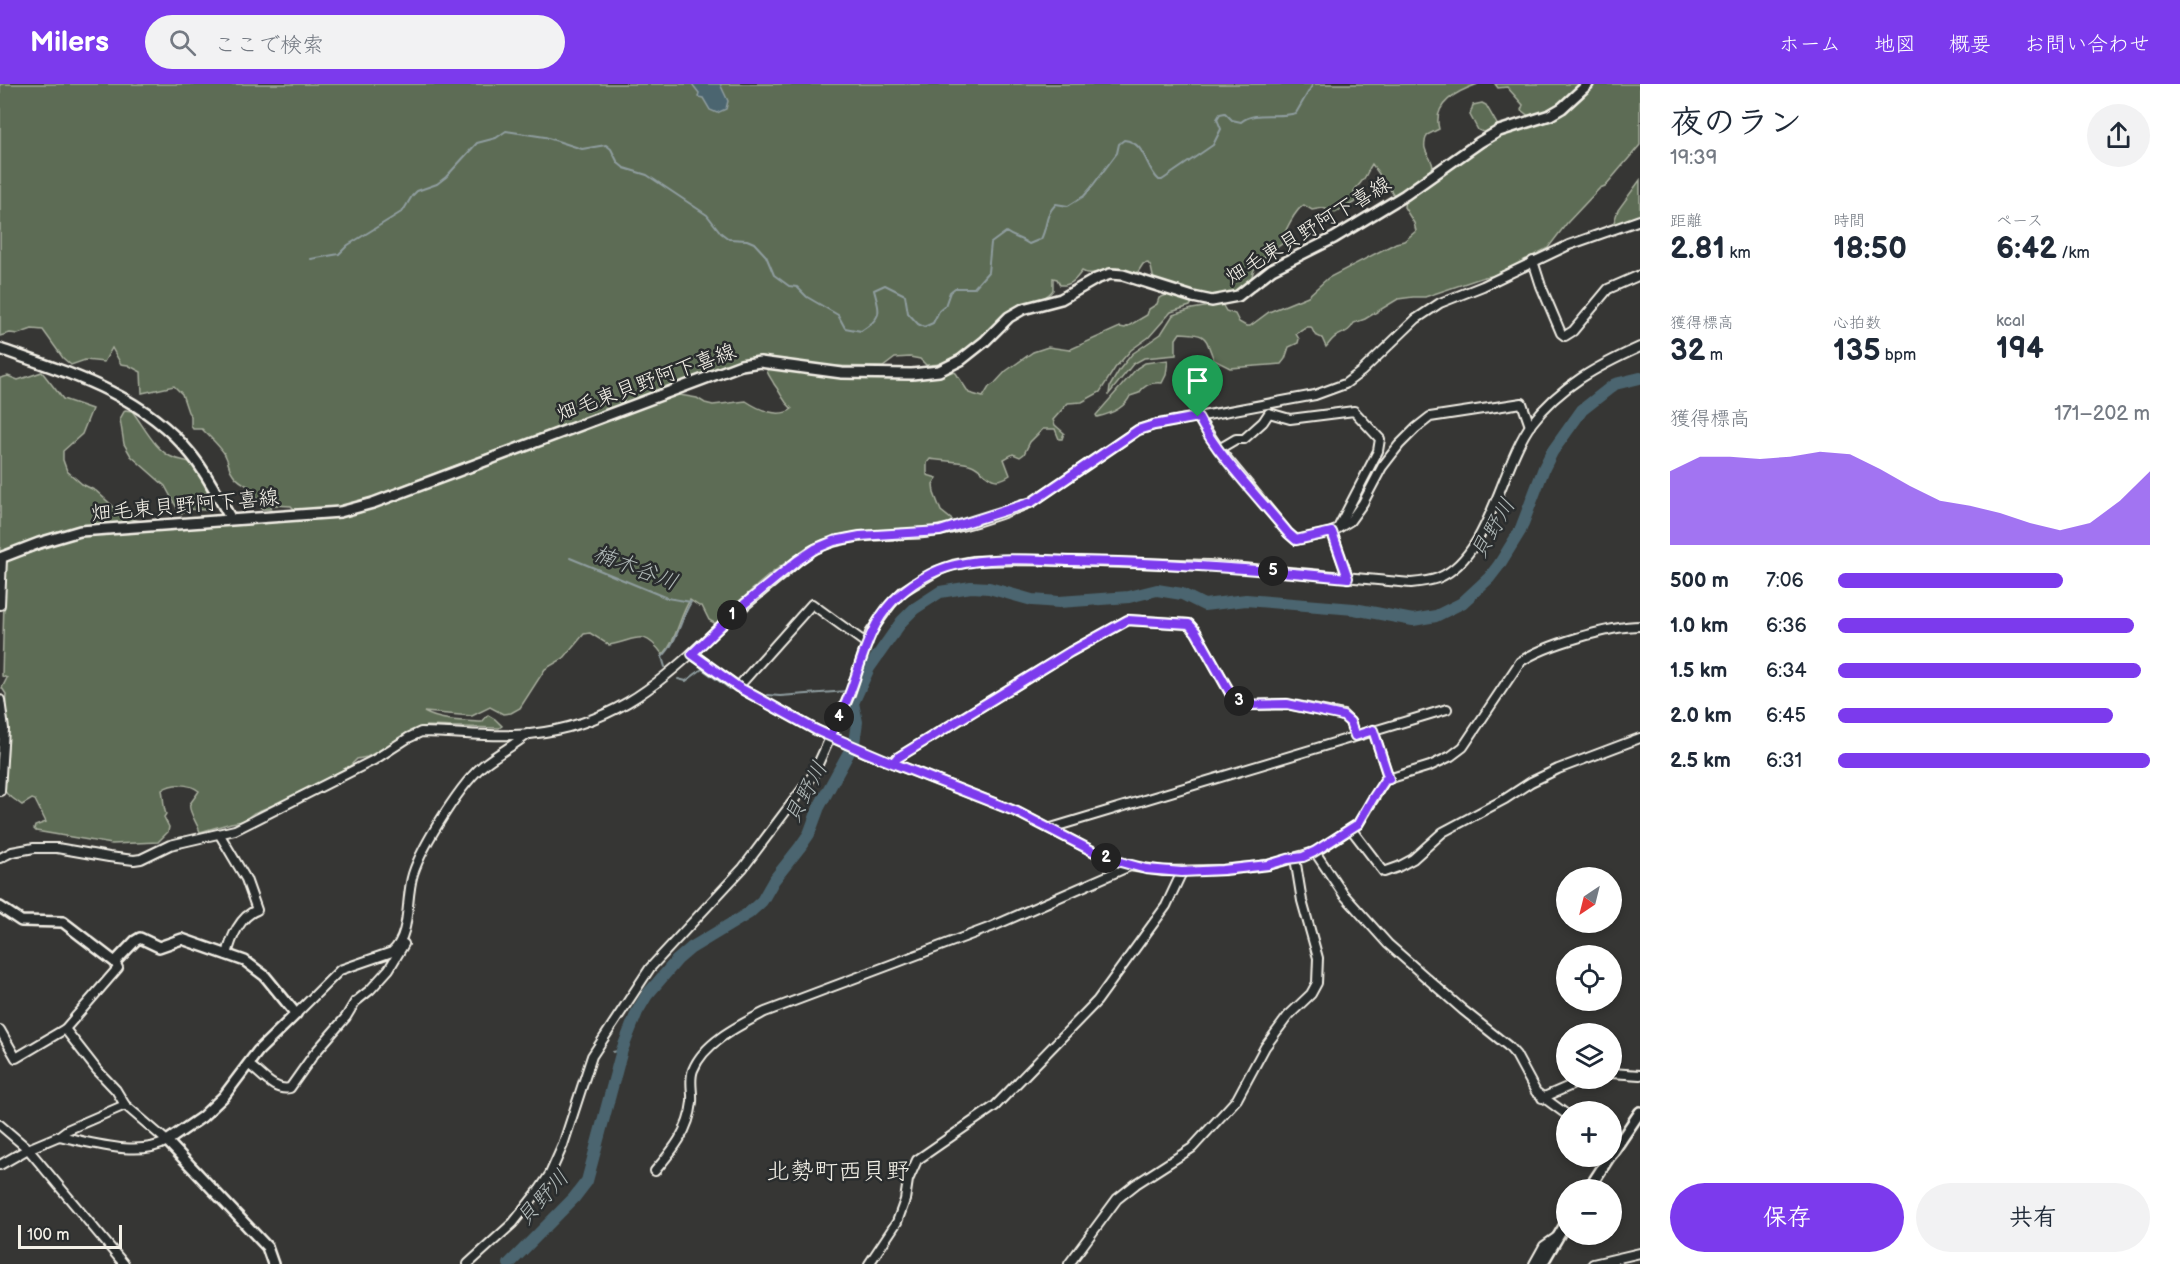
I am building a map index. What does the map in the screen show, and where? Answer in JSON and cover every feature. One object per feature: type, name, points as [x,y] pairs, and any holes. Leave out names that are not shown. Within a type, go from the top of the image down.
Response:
[{"type":"main road","name":"畑毛東貝野阿下喜線","points":[[1,558],[39,543],[80,531],[340,512],[373,502],[741,365],[760,362],[842,373],[912,374],[939,371],[962,360],[1009,317],[1023,309],[1061,299],[1096,279],[1110,274],[1123,275],[1212,301],[1238,296],[1272,269],[1334,238],[1405,195],[1480,142],[1499,131],[1550,115],[1562,108],[1588,84]]},
{"type":"main road","points":[[0,349],[87,380],[132,403],[153,417],[190,453],[206,474],[231,519]]},
{"type":"main road","points":[[0,907],[21,921],[63,922],[115,962],[140,938],[159,947],[182,939],[227,955],[250,964],[265,976],[296,1014],[258,1051],[230,1090],[202,1118],[167,1141],[267,1247],[273,1264]]},
{"type":"main road","points":[[1622,1137],[1640,1112]]},
{"type":"main road","points":[[1542,1264],[1556,1239]]},
{"type":"street","points":[[0,858],[12,852],[33,848],[57,848],[134,860],[170,845],[235,830],[374,760],[421,732],[528,734],[588,721],[614,710],[668,676],[737,610],[815,549],[834,541],[860,536],[940,531],[1017,508],[1032,502],[1138,430],[1154,425],[1315,395],[1339,387],[1362,371],[1428,310],[1569,245],[1640,220]]},
{"type":"street","points":[[1533,261],[1545,296],[1561,333],[1565,336],[1573,331],[1608,289],[1640,275]]},
{"type":"street","points":[[468,1264],[498,1238],[540,1189],[557,1160],[590,1061],[601,1041],[655,963],[719,896],[751,858],[813,775],[851,690],[870,633],[903,591],[937,571],[953,565],[974,561],[1026,560],[1209,565],[1411,583],[1428,581],[1448,572],[1462,560],[1475,543],[1530,426],[1548,403],[1591,371],[1640,347]]},
{"type":"street","points":[[1198,417],[1219,449],[1296,540],[1335,531],[1350,521],[1363,503],[1382,467],[1399,445],[1430,417],[1522,403],[1530,426]]},
{"type":"street","points":[[1219,449],[1236,439],[1244,439],[1269,413],[1290,419],[1354,411],[1380,439],[1380,443],[1378,451],[1335,531],[1348,578]]},
{"type":"street","points":[[0,605],[1,558]]},
{"type":"street","points":[[738,687],[812,604],[867,644]]},
{"type":"street","points":[[893,763],[897,758],[1070,652],[1128,620],[1138,619],[1189,624],[1196,632],[1233,698],[1244,705],[1287,704],[1343,716],[1350,722],[1355,736]]},
{"type":"street","points":[[692,654],[738,687],[774,708],[867,753],[1017,812],[1106,858],[1130,866],[1182,872],[1268,865],[1314,852],[1358,824],[1385,780],[1440,761],[1463,747],[1520,662],[1538,652],[1604,630],[1623,626],[1640,626]]},
{"type":"street","points":[[0,700],[4,740],[0,791]]},
{"type":"street","points":[[1051,828],[1447,709]]},
{"type":"street","points":[[1373,730],[1389,779]]},
{"type":"street","points":[[249,1065],[275,1086],[290,1088],[346,1017],[355,1002],[370,990],[393,965],[404,944],[407,903],[413,872],[457,794],[485,763],[508,750],[528,734]]},
{"type":"street","points":[[1351,829],[1384,872],[1413,859],[1443,832],[1505,799],[1531,782],[1558,769],[1640,738]]},
{"type":"street","points":[[220,835],[246,879],[257,910],[248,915],[238,927],[227,955]]},
{"type":"street","points":[[1314,852],[1344,895],[1388,944],[1512,1050],[1531,1086],[1542,1098],[1556,1107]]},
{"type":"street","points":[[1069,1264],[1117,1200],[1136,1184],[1192,1148],[1237,1099],[1265,1047],[1288,1016],[1311,994],[1317,983],[1318,958],[1302,901],[1295,858]]},
{"type":"street","points":[[655,1171],[672,1151],[690,1119],[693,1069],[706,1051],[730,1029],[765,1012],[991,927],[1130,866]]},
{"type":"street","points":[[870,1264],[897,1222],[905,1200],[908,1180],[917,1160],[996,1106],[1097,1001],[1166,906],[1182,872]]},
{"type":"street","points":[[296,1014],[340,970],[392,952],[404,934]]},
{"type":"street","points":[[0,1032],[16,1058],[65,1029],[118,968],[115,962]]},
{"type":"street","points":[[59,1136],[127,1148],[148,1148],[167,1141],[125,1106],[116,1090],[65,1029]]},
{"type":"street","points":[[1622,1074],[1640,1075]]},
{"type":"street","points":[[1542,1098],[1563,1089]]},
{"type":"street","points":[[0,1165],[67,1130],[125,1106]]},
{"type":"street","points":[[0,1125],[28,1149],[124,1264]]},
{"type":"street","points":[[1534,1264],[1544,1246],[1556,1238]]},
{"type":"street","points":[[1593,1264],[1640,1253]]},
{"type":"green space","points":[[0,84],[1478,84],[1448,99],[1439,112],[1439,129],[1427,135],[1425,141],[1433,170],[1397,196],[1372,164],[1365,178],[1355,190],[1355,202],[1335,213],[1323,208],[1312,210],[1304,205],[1290,222],[1283,243],[1260,261],[1250,280],[1240,290],[1229,295],[1217,297],[1191,294],[1154,281],[1148,263],[1143,264],[1136,275],[1120,268],[1094,273],[1082,271],[1067,284],[1060,285],[1057,279],[1053,278],[1053,290],[1048,295],[1008,311],[961,354],[939,364],[926,365],[920,359],[910,357],[895,358],[883,367],[826,366],[756,358],[727,365],[387,491],[356,505],[316,510],[272,505],[271,509],[262,509],[253,491],[231,472],[225,454],[219,446],[202,429],[193,429],[191,416],[182,394],[174,386],[142,393],[141,372],[121,364],[112,348],[104,362],[85,360],[71,365],[63,358],[43,330],[32,329],[18,334],[10,333],[0,336]]},
{"type":"green space","points":[[1495,84],[1582,84],[1558,104],[1530,117],[1521,110],[1523,105],[1507,87],[1498,88]]},
{"type":"green space","points":[[1592,84],[1640,84],[1640,145],[1605,186],[1600,188],[1567,223],[1548,248],[1493,276],[1425,297],[1398,299],[1354,323],[1349,330],[1334,338],[1326,347],[1322,338],[1315,335],[1311,327],[1307,327],[1296,334],[1299,339],[1298,343],[1289,347],[1281,364],[1230,368],[1214,360],[1204,338],[1196,334],[1180,333],[1176,339],[1176,355],[1144,358],[1133,364],[1109,394],[1110,386],[1132,354],[1161,334],[1173,315],[1222,304],[1226,311],[1235,314],[1239,322],[1250,326],[1269,312],[1308,296],[1328,278],[1404,241],[1416,231],[1404,207],[1405,199],[1481,145],[1499,135],[1549,119]]},
{"type":"green space","points":[[1482,103],[1486,105],[1498,126],[1485,133],[1478,130],[1470,115],[1473,105]]},
{"type":"green space","points":[[1640,180],[1640,216],[1613,225],[1618,210]]},
{"type":"green space","points":[[1169,294],[1192,303],[1190,306],[1171,312],[1149,337],[1131,350],[1115,368],[1100,392],[1082,402],[1068,403],[1053,420],[1064,433],[1062,439],[1059,439],[1055,429],[1043,429],[1030,442],[1024,454],[1020,457],[1013,454],[1004,459],[1010,475],[998,480],[990,478],[968,464],[930,459],[927,463],[927,475],[937,478],[933,484],[934,493],[941,511],[952,520],[949,524],[912,530],[857,532],[818,544],[786,562],[716,624],[709,620],[702,606],[690,600],[672,642],[663,655],[656,646],[644,638],[609,645],[590,633],[584,634],[564,658],[545,669],[520,708],[511,713],[503,714],[490,707],[472,716],[424,712],[444,719],[474,722],[482,722],[488,715],[502,726],[499,728],[426,726],[367,757],[357,759],[350,766],[290,798],[254,813],[243,821],[200,832],[189,806],[199,791],[186,785],[171,786],[162,790],[166,814],[164,817],[169,827],[168,832],[158,842],[112,844],[36,831],[35,826],[46,822],[35,800],[32,799],[22,805],[7,794],[0,785],[6,694],[2,688],[7,678],[2,676],[5,564],[9,560],[93,533],[359,513],[395,497],[674,394],[697,398],[713,405],[746,401],[769,412],[787,412],[792,409],[767,371],[772,367],[804,371],[951,370],[956,373],[969,393],[983,397],[989,387],[1006,371],[1033,352],[1048,347],[1069,350],[1120,327],[1125,328],[1147,315],[1149,309],[1157,304],[1159,298]]},
{"type":"green space","points":[[1168,360],[1166,375],[1162,383],[1146,386],[1139,393],[1130,396],[1125,404],[1116,410],[1097,417],[1096,415],[1137,368],[1145,363]]},
{"type":"green space","points":[[42,372],[63,399],[92,409],[82,434],[63,451],[67,471],[82,484],[96,491],[125,517],[145,522],[103,525],[0,554],[0,378],[8,376],[18,380]]},
{"type":"green space","points":[[125,410],[132,411],[167,455],[193,463],[207,492],[207,510],[185,509],[182,513],[179,512],[165,486],[131,456],[124,444],[120,419]]},
{"type":"water","points":[[692,84],[720,84],[728,101],[726,109],[717,113],[710,110],[703,98],[698,97],[699,93]]},
{"type":"waterway","points":[[311,259],[339,254],[348,245],[403,211],[417,191],[437,184],[446,177],[477,143],[496,138],[506,131],[545,137],[582,149],[606,145],[624,168],[647,175],[707,215],[721,233],[729,239],[747,240],[754,243],[766,256],[774,275],[789,286],[797,287],[807,297],[838,315],[845,328],[861,331],[873,322],[878,314],[874,290],[885,285],[905,295],[908,313],[924,327],[933,323],[939,311],[945,306],[950,292],[955,288],[974,288],[988,272],[991,243],[1006,232],[1029,244],[1041,239],[1052,208],[1056,204],[1068,206],[1084,196],[1117,153],[1119,144],[1124,140],[1137,145],[1154,175],[1162,180],[1213,145],[1221,129],[1217,119],[1220,114],[1225,113],[1232,120],[1241,122],[1253,116],[1296,113],[1313,84]]},
{"type":"waterway","name":"貝野川","points":[[509,1264],[574,1198],[587,1181],[622,1050],[637,1012],[647,995],[677,960],[691,948],[749,913],[762,901],[774,880],[809,834],[819,807],[854,743],[857,722],[853,703],[869,668],[902,621],[914,609],[940,592],[971,587],[989,588],[1032,600],[1059,602],[1129,597],[1157,590],[1182,594],[1204,605],[1246,600],[1354,609],[1413,620],[1436,616],[1462,603],[1489,578],[1499,565],[1520,531],[1552,452],[1582,410],[1615,384],[1640,378]]},
{"type":"waterway","name":"楠木谷川","points":[[570,558],[667,598],[691,602],[675,638],[662,657],[665,667]]},
{"type":"waterway","name":"楠木谷川","points":[[678,679],[686,681],[702,669],[730,689]]},
{"type":"waterway","name":"楠木谷川","points":[[767,695],[848,691]]},
{"type":"waterway","points":[[613,1052],[622,1050]]},
{"type":"district","name":"北勢町西貝野","points":[[838,1171]]},
{"type":"route","points":[[1198,417],[1219,449],[1296,540],[1332,532],[1348,578],[1209,565],[1137,562],[1026,560],[974,561],[953,565],[937,571],[903,591],[870,633],[849,694],[830,736],[893,763],[897,758],[1070,652],[1128,620],[1189,624],[1196,632],[1233,698],[1244,705],[1287,704],[1312,708],[1343,716],[1350,722],[1355,736],[1373,730],[1389,779],[1385,780],[1358,824],[1314,852],[1303,857],[1268,865],[1223,870],[1182,872],[1130,866],[1085,848],[1017,812],[867,753],[816,730],[738,687],[692,654],[737,610],[815,549],[834,541],[860,536],[940,531],[1017,508],[1032,502],[1138,430],[1198,417]]}]
